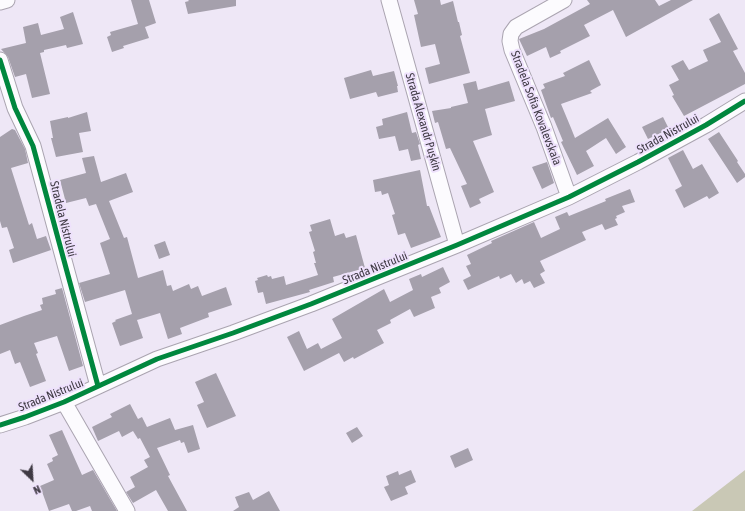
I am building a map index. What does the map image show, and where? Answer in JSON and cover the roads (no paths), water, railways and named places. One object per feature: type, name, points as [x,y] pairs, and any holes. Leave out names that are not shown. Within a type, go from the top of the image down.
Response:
[{"type":"street","points":[[0,2],[7,0]]},
{"type":"street","name":"Strada Alexandr Pușkin","points":[[389,0],[458,245]]},
{"type":"street","name":"Stradela Sofia Kovalevskaia","points":[[564,0],[516,27],[511,34],[510,41],[512,50],[544,127],[569,197]]},
{"type":"street","name":"Stradela Nistrului","points":[[0,60],[15,108],[33,146],[98,386]]},
{"type":"street","name":"Strada Nistrului","points":[[0,425],[64,402],[157,359],[311,304],[458,245],[569,197],[678,140],[745,101]]},
{"type":"street","points":[[64,402],[127,511]]}]
